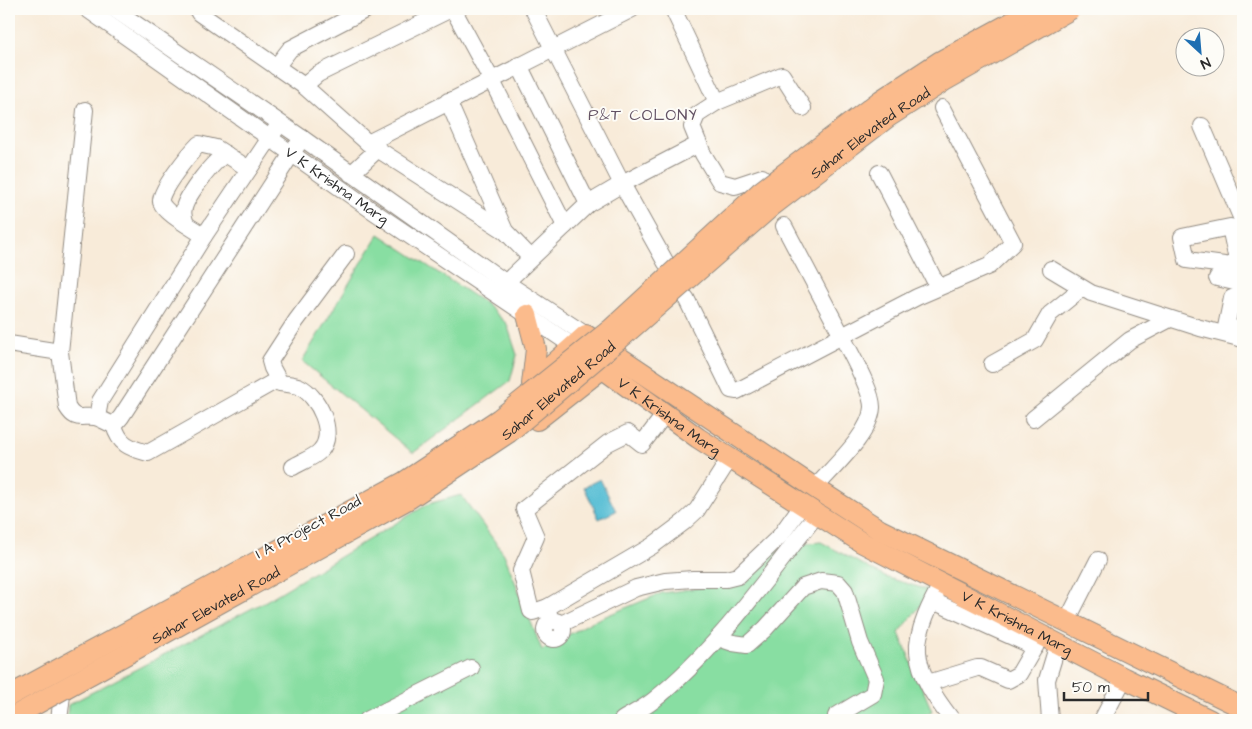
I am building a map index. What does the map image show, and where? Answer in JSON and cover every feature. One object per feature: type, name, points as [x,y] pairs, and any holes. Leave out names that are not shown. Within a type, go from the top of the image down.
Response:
[{"type":"main road","name":"Sahar Elevated Road","points":[[9,696],[412,477],[499,419],[611,329],[760,192],[880,100],[939,62],[1036,9]]},
{"type":"main road","name":"Sahar Elevated Road","points":[[9,719],[410,498],[508,433],[772,206],[888,117],[944,81],[1071,9]]},
{"type":"main road","points":[[527,315],[536,349],[532,384]]},
{"type":"main road","name":"V K Krishna Marg","points":[[580,340],[610,363],[815,488],[875,527],[1243,708]]},
{"type":"main road","name":"I A Project Road","points":[[9,687],[402,477],[470,433],[532,384],[580,340]]},
{"type":"main road","points":[[14,720],[382,524],[448,483],[516,436],[610,363]]},
{"type":"main road","name":"V K Krishna Marg","points":[[610,363],[624,384],[665,414],[863,543],[942,584],[1045,642],[1210,720]]},
{"type":"main road","points":[[574,392],[597,384],[624,384]]},
{"type":"main road","points":[[863,543],[875,527]]},
{"type":"street","name":"V K Krishna Marg","points":[[87,9],[370,209],[500,288],[580,340]]},
{"type":"street","name":"V K Krishna Marg","points":[[114,9],[352,174],[500,288],[527,315],[580,340]]},
{"type":"street","points":[[197,9],[199,13],[304,86],[373,146],[504,231],[531,258]]},
{"type":"street","points":[[276,67],[290,49],[367,9]]},
{"type":"street","points":[[304,86],[318,74],[452,9],[491,79],[565,226]]},
{"type":"street","points":[[533,9],[552,50],[622,184],[666,263]]},
{"type":"street","points":[[352,174],[373,146],[448,101],[632,9]]},
{"type":"street","points":[[673,9],[717,102]]},
{"type":"street","points":[[519,65],[588,204]]},
{"type":"street","points":[[762,177],[735,186],[720,182],[692,127],[697,115],[717,102],[782,75],[803,108]]},
{"type":"street","points":[[448,101],[504,231]]},
{"type":"street","points":[[686,298],[731,390],[738,391],[938,287],[989,266],[1013,243],[942,108]]},
{"type":"street","points":[[85,110],[60,352],[67,407],[72,415],[80,418],[97,417],[105,423],[114,424]]},
{"type":"street","points":[[97,417],[100,401],[204,236],[280,123]]},
{"type":"street","points":[[1202,126],[1241,217],[1243,226]]},
{"type":"street","points":[[114,424],[121,417],[302,138]]},
{"type":"street","points":[[204,236],[174,216],[162,203],[161,197],[163,192],[199,144],[216,148],[249,169]]},
{"type":"street","points":[[500,288],[588,204],[699,144]]},
{"type":"street","points":[[188,225],[183,214],[184,206],[205,174],[220,157],[226,154]]},
{"type":"street","points":[[879,173],[938,287]]},
{"type":"street","points":[[784,226],[865,383],[872,407],[865,432],[815,488]]},
{"type":"street","points":[[293,466],[319,452],[327,440],[328,428],[310,395],[300,387],[277,380],[270,361],[296,321],[346,254]]},
{"type":"street","points":[[1239,267],[1243,287]]},
{"type":"street","points":[[1051,269],[1091,293],[1243,339]]},
{"type":"street","points":[[1217,278],[1243,287]]},
{"type":"street","points":[[1243,287],[1232,298],[1226,327],[1243,330]]},
{"type":"street","points":[[992,364],[1035,340],[1050,314],[1082,288]]},
{"type":"street","points":[[1033,419],[1130,340],[1170,318]]},
{"type":"street","points":[[9,344],[60,352]]},
{"type":"street","points":[[114,424],[117,436],[131,449],[148,453],[277,380]]},
{"type":"street","points":[[665,414],[642,444],[628,433],[608,443],[524,509],[536,537],[521,571],[531,611],[553,618],[636,588],[665,582],[693,579],[726,580],[738,576],[810,509]]},
{"type":"street","points":[[553,618],[684,522],[697,510],[730,458]]},
{"type":"street","points":[[622,720],[653,701],[677,680],[718,638],[810,509]]},
{"type":"street","points":[[1067,621],[1098,560]]},
{"type":"street","points":[[718,638],[747,645],[765,629],[803,587],[821,581],[838,583],[845,591],[860,642],[876,679],[873,694],[836,716]]},
{"type":"street","points":[[942,584],[932,601],[921,632],[918,651],[923,674],[936,698],[952,720]]},
{"type":"street","points":[[932,601],[1045,642]]},
{"type":"street","points":[[928,683],[977,668],[1008,680],[1019,674],[1045,642]]},
{"type":"street","points":[[1045,642],[1050,715]]},
{"type":"street","points":[[55,661],[62,695],[59,720]]},
{"type":"street","points":[[367,720],[471,668]]},
{"type":"street","points":[[1102,720],[1124,678]]},
{"type":"green space","points":[[379,234],[486,304],[507,324],[517,355],[510,381],[413,453],[302,361]]},
{"type":"green space","points":[[461,495],[504,554],[542,650],[591,622],[662,593],[736,583],[780,536],[800,544],[821,542],[885,577],[932,591],[899,633],[932,711],[916,720],[67,720],[68,705],[266,601],[428,504]]},
{"type":"water","points":[[600,479],[616,511],[599,519],[584,487]]},
{"type":"district","name":"P&T COLONY","points":[[643,114]]}]
